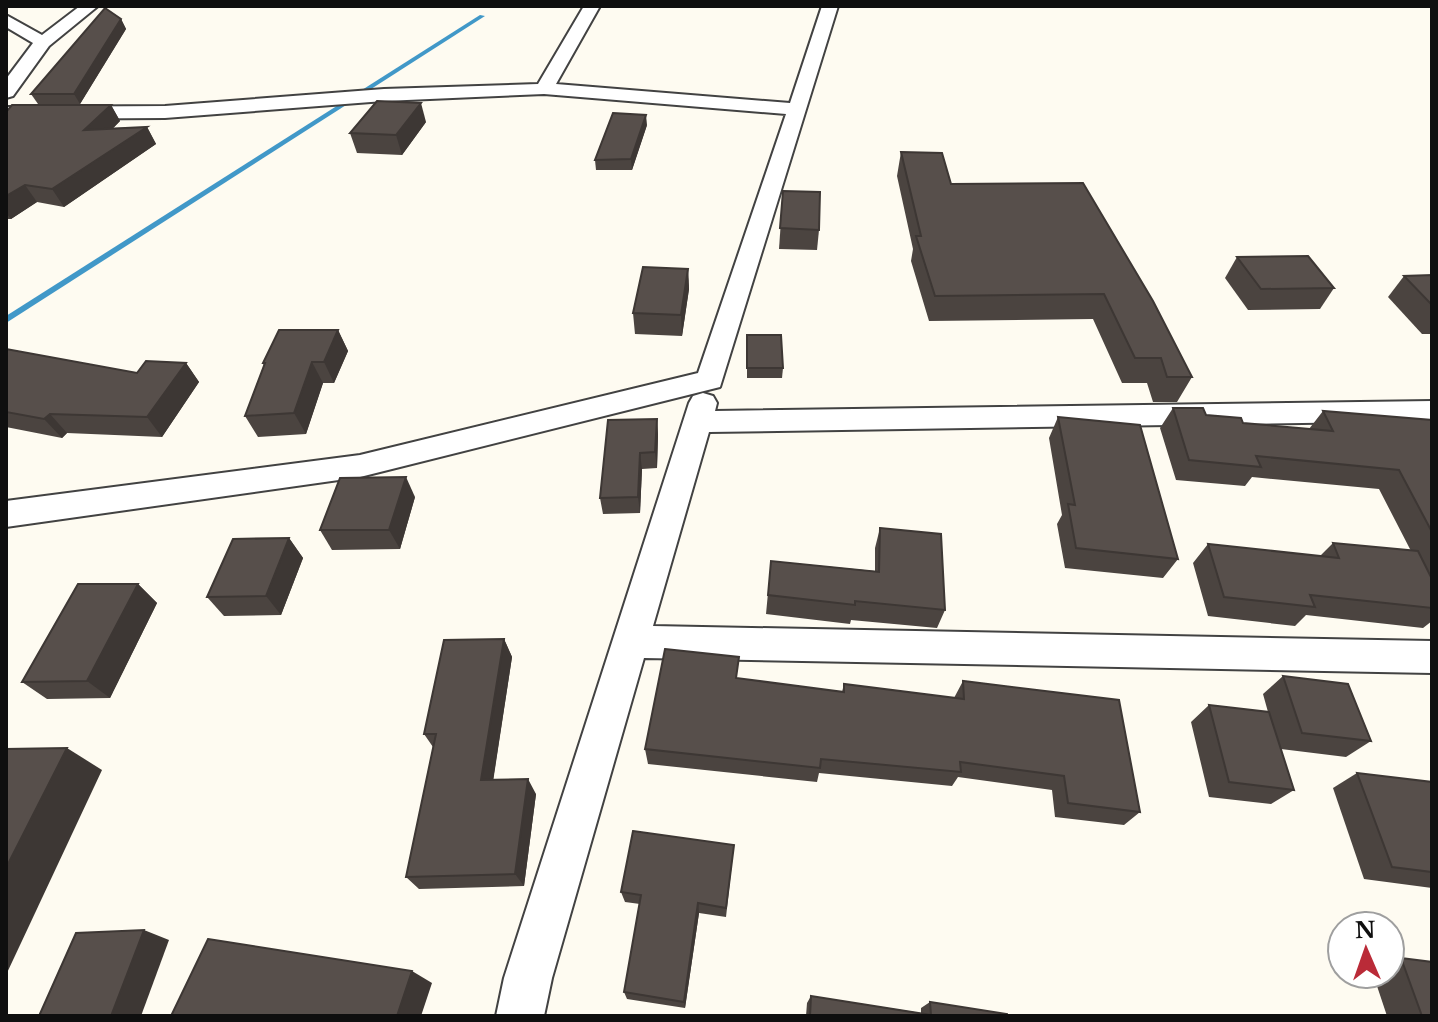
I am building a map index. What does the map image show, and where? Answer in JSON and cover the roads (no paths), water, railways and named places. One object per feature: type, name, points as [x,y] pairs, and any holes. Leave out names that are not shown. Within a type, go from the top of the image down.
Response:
[{"type":"street","points":[[6,92],[43,42],[90,6]]},
{"type":"street","points":[[544,89],[592,6]]},
{"type":"street","points":[[520,1016],[528,978],[697,422],[830,6]]},
{"type":"street","points":[[6,20],[43,42]]},
{"type":"street","points":[[6,113],[165,112],[384,95],[544,89],[798,109]]},
{"type":"street","points":[[6,514],[360,466],[710,380]]},
{"type":"street","points":[[697,422],[1432,411]]},
{"type":"street","points":[[630,642],[1432,657]]},
{"type":"waterway","points":[[6,320],[482,16]]}]
